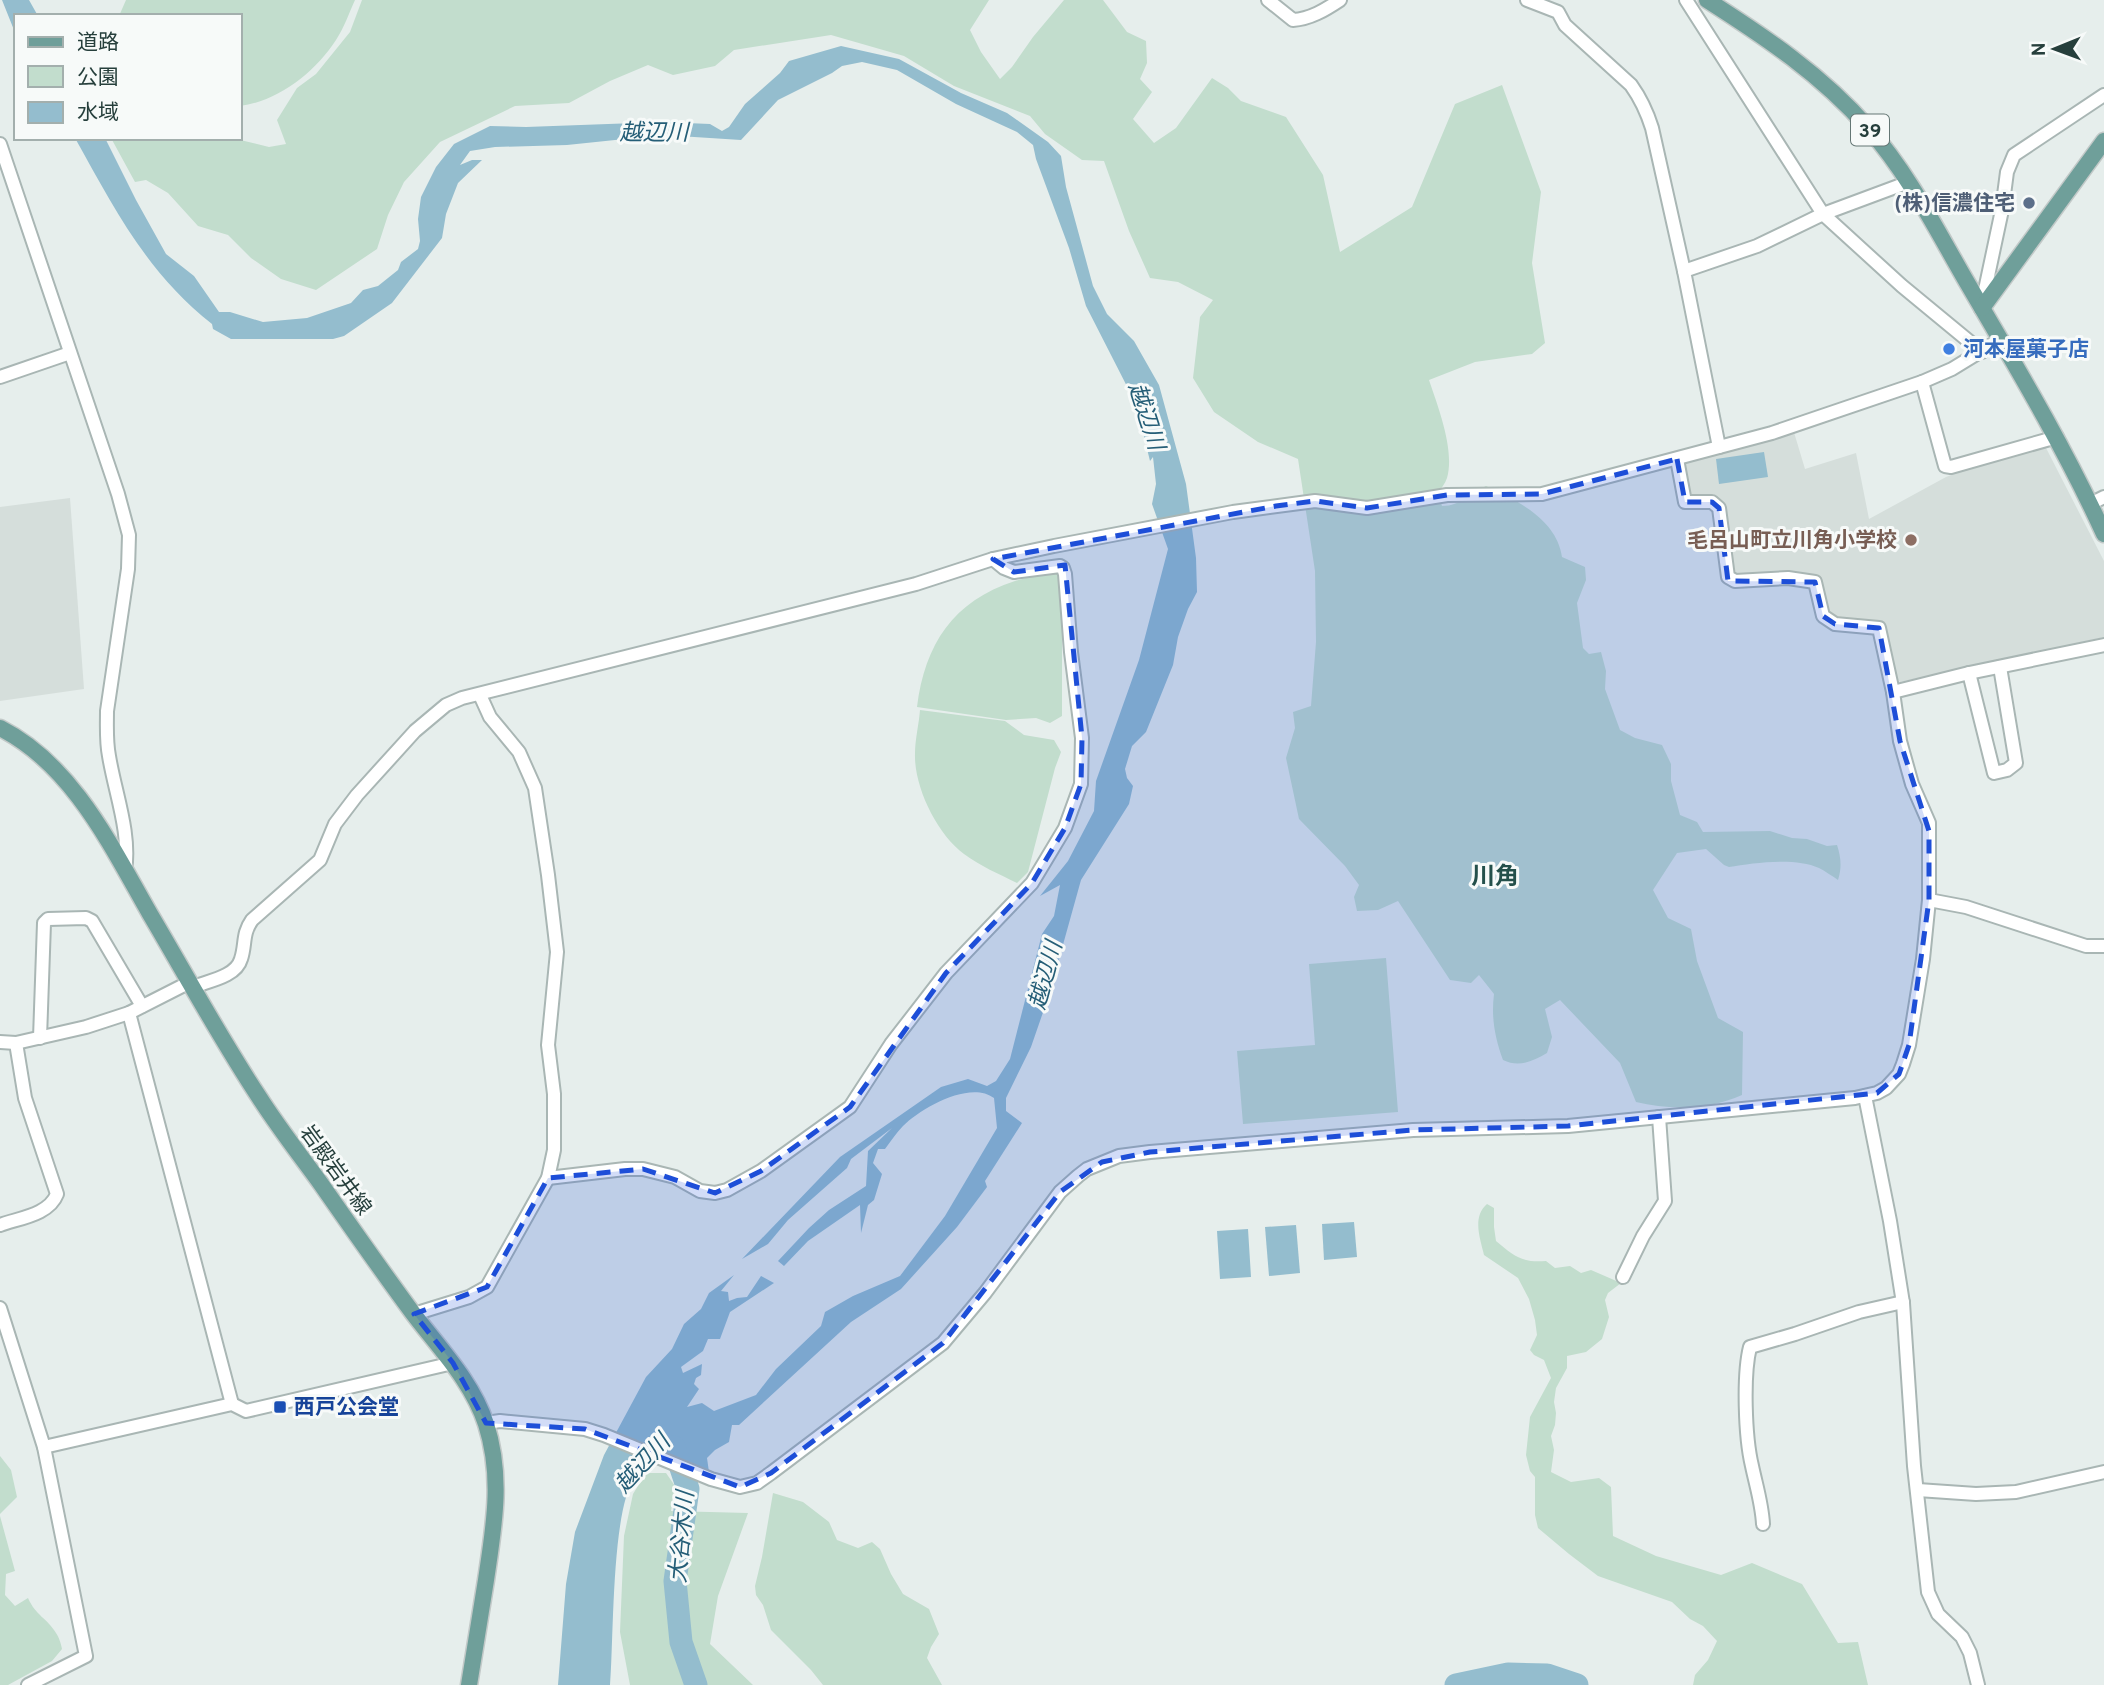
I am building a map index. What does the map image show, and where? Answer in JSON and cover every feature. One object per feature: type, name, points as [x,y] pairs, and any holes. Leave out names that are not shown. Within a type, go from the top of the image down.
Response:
[{"type":"main road","name":"39","points":[[1707,0],[1789,54],[1869,128],[1909,182],[2057,437],[2097,500],[2104,534]]},
{"type":"main road","points":[[1982,307],[2104,141]]},
{"type":"main road","name":"岩殿岩井線","points":[[0,729],[25,744],[65,780],[100,830],[260,1099],[414,1314],[453,1363],[475,1398],[486,1423],[496,1459],[496,1494],[494,1526],[469,1685]]},
{"type":"street","points":[[1268,0],[1293,20],[1302,20],[1340,0]]},
{"type":"street","points":[[1527,0],[1558,12],[1564,25],[1631,85],[1646,109],[1684,271],[1719,447]]},
{"type":"street","points":[[1558,12],[1564,0]]},
{"type":"street","points":[[1686,0],[1823,214],[1902,286],[1982,352]]},
{"type":"street","points":[[1982,307],[2007,172],[2014,155],[2104,95]]},
{"type":"street","points":[[0,144],[118,494],[129,535],[128,569],[107,711],[108,755],[127,847],[125,871]]},
{"type":"street","points":[[1684,271],[1756,246],[1823,214],[1909,182]]},
{"type":"street","points":[[0,1042],[16,1043],[86,1027],[129,1013],[191,985],[229,974],[241,959],[246,930],[252,920],[320,860],[335,824],[415,731],[446,705],[462,698],[916,584],[993,559],[1217,515],[1315,501],[1367,508],[1447,495],[1542,494],[1772,433],[1922,382],[1952,369],[2001,339]]},
{"type":"street","points":[[0,377],[70,353]]},
{"type":"street","points":[[1922,382],[1945,466],[1951,467],[2057,437]]},
{"type":"street","points":[[486,1423],[500,1421],[585,1429],[711,1479],[740,1487],[757,1483],[943,1343],[994,1283],[1060,1192],[1087,1169],[1119,1156],[1413,1130],[1568,1126],[1865,1096],[1877,1093],[1894,1082],[1909,1045],[1923,959],[1929,900],[1929,823],[1912,784],[1900,741],[1880,628],[1835,624],[1824,615],[1815,582],[1788,578],[1735,581],[1728,577],[1718,508],[1712,502],[1685,502],[1677,459]]},
{"type":"street","points":[[548,1178],[643,1169],[675,1177],[700,1191],[715,1192],[727,1189],[761,1171],[850,1107],[891,1044],[946,973],[1032,883],[1065,828],[1081,784],[1083,738],[1071,652],[1065,574],[1060,566],[1014,572],[993,559]]},
{"type":"street","points":[[1893,692],[2104,645]]},
{"type":"street","points":[[1969,673],[1994,773],[2007,770],[2016,763],[2000,667]]},
{"type":"street","points":[[414,1314],[469,1297],[487,1287],[548,1178],[554,1150],[554,1094],[548,1045],[557,952],[535,788],[519,752],[490,717],[480,695]]},
{"type":"street","points":[[1929,900],[1966,907],[2086,946],[2104,946]]},
{"type":"street","points":[[40,1038],[44,923],[48,919],[86,918],[92,921],[142,1006]]},
{"type":"street","points":[[129,1013],[232,1404]]},
{"type":"street","points":[[0,1225],[48,1208],[57,1194],[25,1098],[16,1043]]},
{"type":"street","points":[[1865,1096],[1903,1302],[1914,1465],[1928,1592],[1938,1614],[1962,1637],[1970,1653],[1978,1685]]},
{"type":"street","points":[[1623,1277],[1643,1236],[1665,1201],[1659,1117]]},
{"type":"street","points":[[1763,1524],[1751,1464],[1747,1419],[1747,1357],[1750,1347],[1859,1312],[1903,1302]]},
{"type":"street","points":[[0,1308],[44,1447],[86,1656],[28,1685]]},
{"type":"street","points":[[44,1447],[232,1404],[246,1410],[453,1363]]},
{"type":"street","points":[[1918,1490],[1976,1494],[2016,1492],[2104,1472]]},
{"type":"highlighted area","points":[[1677,459],[1685,502],[1712,502],[1719,508],[1728,581],[1815,582],[1823,616],[1835,624],[1879,628],[1900,741],[1929,831],[1929,900],[1909,1045],[1899,1074],[1877,1093],[1568,1126],[1413,1130],[1150,1152],[1102,1162],[1060,1192],[943,1343],[771,1473],[740,1487],[585,1429],[486,1423],[453,1363],[414,1314],[487,1287],[548,1178],[643,1169],[715,1193],[761,1171],[850,1107],[946,973],[1032,883],[1065,828],[1081,784],[1082,738],[1065,565],[1014,572],[993,559],[1315,501],[1367,508],[1447,495],[1542,494]]},
{"type":"shaded area","name":"毛呂山町立川角小学校","points":[[1793,429],[1805,469],[1856,453],[1869,519],[1946,477],[2045,446],[2104,561],[2104,637],[1900,682],[1894,675],[1883,622],[1837,621],[1827,613],[1819,577],[1789,574],[1736,575],[1733,572],[1725,508],[1714,494],[1694,496],[1689,492],[1684,463],[1686,460]]},
{"type":"shaded area","points":[[70,498],[84,689],[0,701],[0,507]]},
{"type":"green space","points":[[126,0],[355,0],[336,40],[307,74],[268,98],[242,106],[242,14],[120,14]]},
{"type":"green space","points":[[362,0],[989,0],[970,30],[981,52],[1000,79],[1064,0],[1103,0],[1127,32],[1146,41],[1147,63],[1140,79],[1152,92],[1133,119],[1154,143],[1176,128],[1212,78],[1228,88],[1241,101],[1286,117],[1323,175],[1340,252],[1412,207],[1455,104],[1502,85],[1541,192],[1532,263],[1545,343],[1532,354],[1475,362],[1429,380],[1449,455],[1447,478],[1438,493],[1442,506],[1460,502],[1486,486],[1498,492],[1534,513],[1552,532],[1562,557],[1585,567],[1586,580],[1577,603],[1583,648],[1589,654],[1601,652],[1606,671],[1605,689],[1620,730],[1635,738],[1662,745],[1671,764],[1671,781],[1680,815],[1697,822],[1703,832],[1770,831],[1827,846],[1837,845],[1840,862],[1838,880],[1819,868],[1798,863],[1774,862],[1729,867],[1706,849],[1677,853],[1653,890],[1668,918],[1691,929],[1697,961],[1718,1018],[1743,1032],[1742,1095],[1716,1104],[1689,1107],[1636,1102],[1620,1063],[1560,1000],[1545,1009],[1552,1037],[1547,1053],[1520,1063],[1503,1060],[1494,1028],[1494,994],[1479,975],[1471,983],[1450,980],[1398,901],[1378,910],[1357,911],[1354,897],[1359,885],[1345,866],[1299,819],[1286,758],[1295,728],[1293,712],[1311,706],[1316,642],[1315,571],[1298,459],[1258,442],[1214,412],[1193,378],[1200,317],[1213,300],[1178,282],[1150,278],[1129,231],[1104,161],[1082,160],[1045,134],[1030,116],[954,86],[904,56],[831,35],[734,50],[715,66],[673,75],[648,65],[569,103],[515,106],[440,142],[404,182],[388,215],[377,249],[316,290],[281,279],[251,258],[228,235],[198,226],[168,193],[146,180],[135,182],[112,140],[240,140],[269,147],[286,144],[277,120],[297,88],[316,74],[350,32]]},
{"type":"green space","points":[[1053,572],[1062,577],[1062,716],[1050,723],[1036,718],[1006,720],[917,707],[921,684],[935,645],[959,613],[993,590]]},
{"type":"green space","points":[[920,710],[1005,721],[1024,735],[1054,740],[1061,752],[1028,872],[1017,883],[964,854],[936,822],[923,795],[916,767],[915,748]]},
{"type":"green space","points":[[1386,958],[1398,1112],[1243,1124],[1237,1051],[1315,1045],[1309,964]]},
{"type":"green space","points":[[1487,1204],[1494,1208],[1496,1241],[1513,1254],[1524,1260],[1546,1261],[1555,1268],[1570,1266],[1581,1273],[1591,1270],[1621,1283],[1608,1293],[1605,1300],[1609,1317],[1602,1339],[1586,1352],[1567,1356],[1567,1368],[1556,1388],[1554,1402],[1556,1413],[1551,1436],[1554,1450],[1551,1472],[1571,1482],[1599,1478],[1611,1487],[1613,1536],[1656,1556],[1721,1575],[1752,1563],[1802,1584],[1838,1643],[1858,1642],[1868,1685],[1693,1685],[1695,1675],[1708,1660],[1717,1641],[1703,1626],[1690,1619],[1672,1602],[1598,1576],[1538,1528],[1535,1515],[1535,1477],[1530,1471],[1526,1455],[1530,1417],[1551,1378],[1544,1360],[1530,1350],[1537,1335],[1535,1320],[1529,1299],[1518,1278],[1484,1255],[1478,1221]]},
{"type":"green space","points":[[0,1456],[11,1470],[17,1497],[0,1514]]},
{"type":"green space","points":[[646,1473],[666,1473],[675,1486],[671,1511],[748,1513],[718,1596],[710,1644],[753,1685],[630,1685],[620,1632],[624,1536],[633,1494]]},
{"type":"green space","points":[[773,1493],[803,1502],[829,1522],[837,1540],[858,1548],[872,1542],[880,1549],[903,1594],[929,1609],[939,1634],[927,1658],[942,1685],[823,1685],[771,1630],[763,1605],[756,1595],[755,1586]]},
{"type":"green space","points":[[0,1516],[15,1571],[6,1574],[5,1595],[15,1606],[28,1598],[34,1609],[56,1633],[62,1649],[52,1661],[8,1685],[0,1685]]},
{"type":"water","points":[[2,0],[29,0],[37,14],[14,14],[14,30]]},
{"type":"water","name":"越辺川","points":[[841,46],[899,59],[961,93],[1007,113],[1048,142],[1061,156],[1066,187],[1093,286],[1107,314],[1134,341],[1159,385],[1186,484],[1196,558],[1197,592],[1188,609],[1178,637],[1173,665],[1146,732],[1132,746],[1125,769],[1133,786],[1129,804],[1081,880],[1049,995],[1031,1047],[1006,1098],[1006,1111],[1022,1123],[985,1181],[987,1187],[957,1227],[901,1289],[851,1322],[739,1425],[732,1425],[729,1442],[707,1458],[709,1472],[670,1452],[635,1477],[627,1494],[618,1545],[610,1685],[558,1685],[566,1584],[575,1532],[604,1455],[646,1377],[672,1349],[684,1324],[701,1309],[709,1293],[734,1275],[721,1291],[728,1292],[729,1301],[747,1297],[761,1276],[774,1283],[730,1312],[720,1339],[708,1339],[703,1351],[681,1367],[683,1373],[702,1364],[701,1375],[696,1378],[694,1384],[699,1389],[687,1407],[702,1403],[714,1411],[756,1395],[776,1369],[821,1326],[825,1312],[853,1296],[900,1276],[945,1216],[997,1128],[994,1098],[984,1093],[959,1094],[933,1104],[903,1126],[885,1149],[878,1149],[873,1163],[882,1174],[874,1200],[868,1205],[861,1233],[860,1205],[808,1241],[784,1266],[778,1261],[829,1210],[866,1186],[868,1151],[892,1128],[851,1159],[847,1168],[788,1220],[768,1244],[742,1259],[840,1157],[941,1087],[968,1079],[987,1086],[996,1081],[1010,1059],[1042,934],[1054,916],[1060,885],[1040,896],[1068,861],[1094,811],[1096,781],[1139,660],[1168,549],[1152,504],[1156,484],[1153,457],[1150,461],[1136,404],[1086,306],[1033,145],[1017,132],[956,104],[897,70],[862,62],[842,66],[778,100],[741,140],[663,135],[470,151],[460,165],[472,160],[482,160],[458,183],[446,214],[442,238],[392,303],[344,336],[333,339],[231,339],[213,329],[212,324],[189,304],[150,261],[118,214],[76,140],[106,140],[166,254],[194,276],[219,312],[230,312],[263,322],[307,318],[351,303],[363,290],[378,286],[398,270],[401,262],[418,249],[421,197],[436,167],[454,144],[490,126],[663,122],[710,124],[722,131],[729,127],[745,104],[780,73],[789,61]]},
{"type":"water","points":[[1764,452],[1768,477],[1719,484],[1716,459]]},
{"type":"water","points":[[1354,1222],[1357,1257],[1324,1260],[1322,1224]]},
{"type":"water","points":[[1296,1225],[1300,1273],[1269,1276],[1265,1227]]},
{"type":"water","points":[[1248,1229],[1251,1277],[1220,1279],[1217,1231]]},
{"type":"waterway","name":"大谷木川","points":[[674,1447],[688,1489],[675,1581],[681,1642],[696,1685]]},
{"type":"waterway","name":"大谷木川","points":[[1456,1685],[1508,1674],[1547,1675],[1577,1685]]},
{"type":"place","name":"(株)信濃住宅","points":[[2029,203]]},
{"type":"place","name":"河本屋菓子店","points":[[1949,349]]},
{"type":"place","name":"毛呂山町立川角小学校","points":[[1911,540]]},
{"type":"place","name":"西戸公会堂","points":[[280,1407]]},
{"type":"district","name":"川角","points":[[1495,876]]}]
